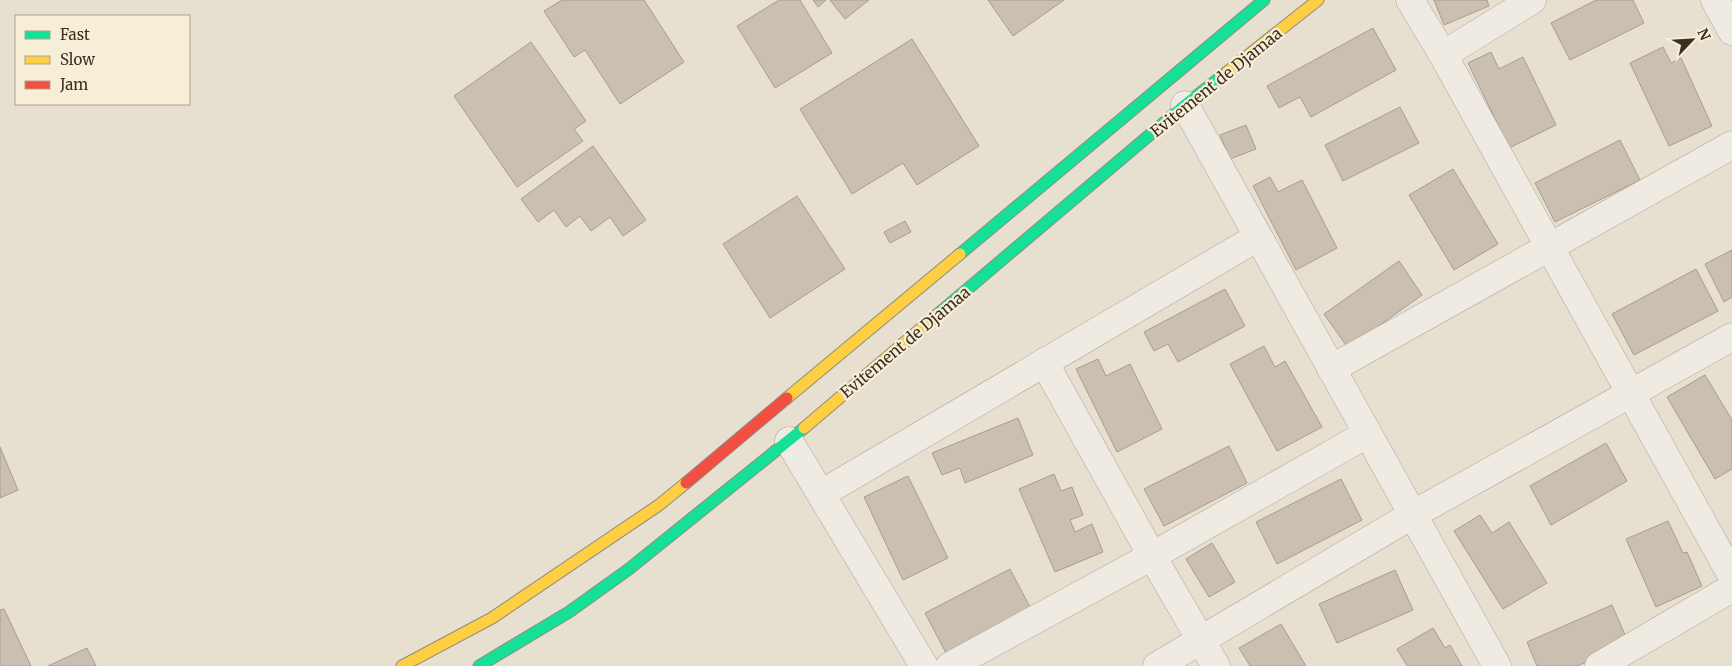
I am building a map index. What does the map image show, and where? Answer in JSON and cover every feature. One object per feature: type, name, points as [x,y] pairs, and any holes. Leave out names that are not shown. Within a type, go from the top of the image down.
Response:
[{"type":"main road","points":[[402,666],[492,618],[659,505],[1264,0]]},
{"type":"main road","name":"Evitement de Djamaa","points":[[479,666],[569,612],[628,569],[789,441],[1185,105],[1318,0]]},
{"type":"street","points":[[1410,0],[1732,576]]},
{"type":"street","points":[[1442,55],[1532,0]]},
{"type":"street","points":[[1715,0],[1732,31]]},
{"type":"street","points":[[1185,105],[1497,666]]},
{"type":"street","points":[[1331,368],[1732,145]]},
{"type":"street","points":[[821,494],[1258,237]]},
{"type":"street","points":[[1158,666],[1412,515],[1732,337]]},
{"type":"street","points":[[1044,362],[1152,556],[1216,666]]},
{"type":"street","points":[[950,666],[1152,556],[1368,434]]},
{"type":"street","points":[[789,441],[924,666]]},
{"type":"street","points":[[1599,666],[1732,588]]},
{"type":"building","points":[[562,0],[644,0],[684,62],[620,104],[585,50],[574,57],[544,11]]},
{"type":"building","points":[[779,0],[800,0],[832,53],[775,88],[737,26]]},
{"type":"building","points":[[813,0],[826,0],[818,7]]},
{"type":"building","points":[[830,0],[869,0],[845,19]]},
{"type":"building","points":[[988,0],[1064,0],[1013,36]]},
{"type":"building","points":[[1434,0],[1487,0],[1489,6],[1444,25]]},
{"type":"building","points":[[1596,0],[1633,0],[1644,23],[1570,60],[1551,23]]},
{"type":"building","points":[[1373,28],[1396,70],[1311,117],[1300,97],[1279,108],[1267,86]]},
{"type":"building","points":[[912,39],[979,146],[917,185],[903,163],[852,194],[800,109]]},
{"type":"building","points":[[531,42],[586,121],[574,129],[583,141],[517,187],[454,96]]},
{"type":"building","points":[[1663,47],[1671,63],[1681,58],[1712,126],[1669,146],[1630,63]]},
{"type":"building","points":[[1491,52],[1499,69],[1523,57],[1556,125],[1509,148],[1468,63]]},
{"type":"building","points":[[1400,107],[1419,143],[1343,181],[1325,145]]},
{"type":"building","points":[[1246,125],[1256,149],[1230,159],[1220,135]]},
{"type":"building","points":[[1620,140],[1640,180],[1555,222],[1535,183]]},
{"type":"building","points":[[593,146],[646,220],[623,236],[610,217],[591,231],[580,216],[566,227],[554,210],[538,222],[521,199]]},
{"type":"building","points":[[1453,169],[1498,244],[1454,270],[1409,195]]},
{"type":"building","points":[[1270,177],[1278,192],[1302,180],[1337,248],[1296,270],[1253,186]]},
{"type":"building","points":[[797,196],[845,269],[770,318],[723,244]]},
{"type":"building","points":[[905,221],[911,232],[890,243],[884,232]]},
{"type":"building","points":[[1732,250],[1732,297],[1724,302],[1705,264]]},
{"type":"building","points":[[1399,261],[1422,295],[1348,348],[1324,314]]},
{"type":"building","points":[[1696,269],[1718,311],[1634,355],[1612,314]]},
{"type":"building","points":[[1225,289],[1245,326],[1178,362],[1168,344],[1154,351],[1144,332]]},
{"type":"building","points":[[1264,346],[1275,367],[1285,361],[1322,427],[1277,451],[1230,364]]},
{"type":"building","points":[[1098,359],[1106,376],[1130,364],[1162,429],[1117,452],[1076,369]]},
{"type":"building","points":[[1705,375],[1732,420],[1732,469],[1715,479],[1667,397]]},
{"type":"building","points":[[1018,418],[1033,455],[965,483],[960,468],[942,475],[932,453]]},
{"type":"building","points":[[1606,443],[1627,481],[1551,525],[1530,486]]},
{"type":"building","points":[[1229,446],[1247,483],[1164,526],[1144,489]]},
{"type":"building","points":[[0,447],[18,490],[0,498]]},
{"type":"building","points":[[1054,474],[1061,491],[1072,487],[1083,515],[1070,520],[1075,532],[1092,524],[1103,552],[1055,572],[1019,489]]},
{"type":"building","points":[[908,476],[948,558],[903,580],[864,497]]},
{"type":"building","points":[[1341,479],[1362,520],[1277,564],[1256,522]]},
{"type":"building","points":[[1480,515],[1492,533],[1509,522],[1547,583],[1503,609],[1454,531]]},
{"type":"building","points":[[1668,521],[1683,553],[1687,552],[1702,586],[1656,607],[1626,539]]},
{"type":"building","points":[[1212,543],[1235,582],[1209,597],[1186,559]]},
{"type":"building","points":[[1010,569],[1031,609],[946,653],[925,613]]},
{"type":"building","points":[[1395,570],[1413,610],[1337,643],[1319,604]]},
{"type":"building","points":[[1612,605],[1629,644],[1577,666],[1537,666],[1527,642]]},
{"type":"building","points":[[4,609],[31,666],[0,666],[0,610]]},
{"type":"building","points":[[1281,624],[1306,666],[1250,666],[1239,648]]},
{"type":"building","points":[[1433,628],[1445,648],[1450,645],[1462,666],[1407,666],[1397,649]]},
{"type":"building","points":[[87,648],[96,666],[48,666]]},
{"type":"traffic: fast","points":[[960,254],[1264,0]]},
{"type":"traffic: fast","points":[[938,314],[1185,105],[1227,72]]},
{"type":"traffic: fast","points":[[479,666],[569,612],[629,569],[804,428]]},
{"type":"traffic: slow","points":[[1227,72],[1318,0]]},
{"type":"traffic: slow","points":[[787,398],[960,254]]},
{"type":"traffic: slow","points":[[804,428],[938,314]]},
{"type":"traffic: slow","points":[[402,666],[492,618],[659,505],[686,483]]},
{"type":"traffic: jam","points":[[686,483],[787,398]]}]
